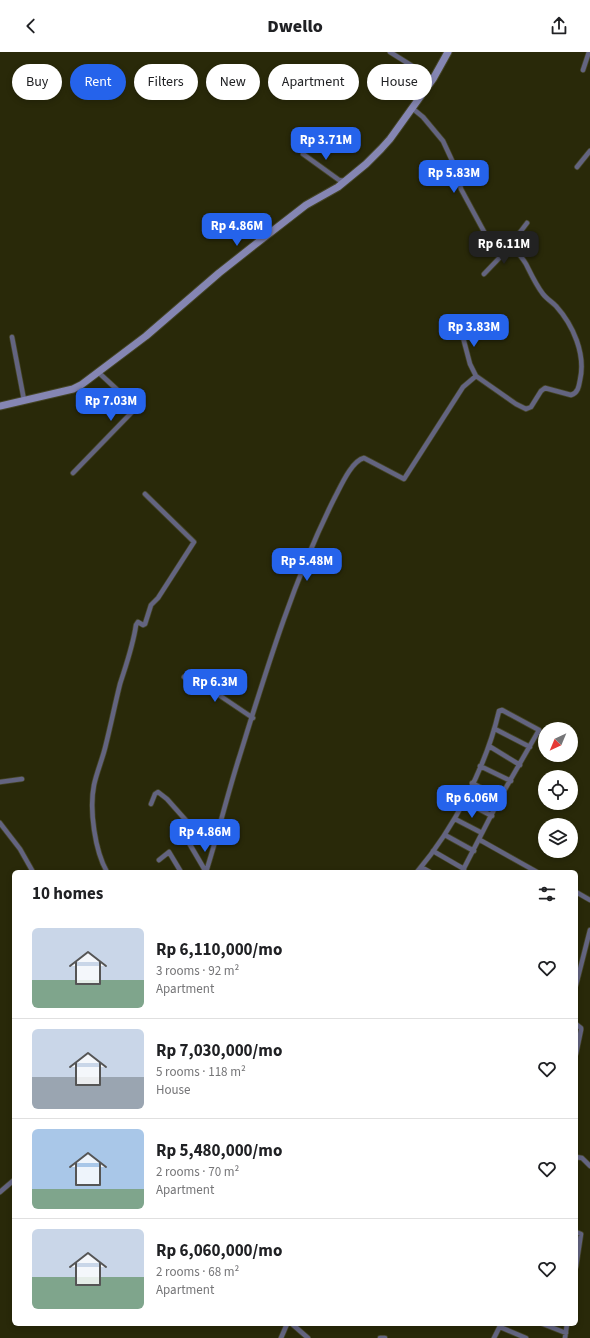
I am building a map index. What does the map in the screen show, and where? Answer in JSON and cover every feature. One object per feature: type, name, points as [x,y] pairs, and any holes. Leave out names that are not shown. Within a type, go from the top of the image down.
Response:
[{"type":"main road","points":[[0,406],[73,389],[81,385],[146,336],[219,273],[306,205],[338,187],[381,149],[433,79],[448,52]]},
{"type":"street","points":[[390,52],[433,79]]},
{"type":"street","points":[[583,70],[589,52]]},
{"type":"street","points":[[412,108],[443,141],[456,169],[461,189],[488,239],[496,246],[503,247],[511,244]]},
{"type":"street","points":[[577,167],[590,151]]},
{"type":"street","points":[[303,154],[339,180],[344,181]]},
{"type":"street","points":[[484,274],[511,244],[527,223]]},
{"type":"street","points":[[460,326],[470,364],[476,376],[516,404],[526,409],[531,407],[541,391],[546,388],[571,395],[574,394],[579,388],[582,372],[581,356],[576,336],[565,317],[555,305],[542,294],[522,258],[511,244]]},
{"type":"street","points":[[12,337],[24,400]]},
{"type":"street","points":[[73,473],[136,407],[98,372]]},
{"type":"street","points":[[207,870],[237,764],[274,649],[299,580],[325,518],[349,472],[356,462],[364,458],[404,479],[463,387],[476,376]]},
{"type":"street","points":[[106,870],[100,855],[93,821],[94,785],[106,745],[120,685],[130,654],[136,625],[137,622],[143,625],[145,624],[151,605],[158,598],[194,542],[145,494]]},
{"type":"street","points":[[184,677],[213,692],[252,718]]},
{"type":"street","points":[[419,870],[455,819],[489,746],[499,711],[502,710],[539,730],[500,798],[482,833],[480,840],[463,870],[433,851]]},
{"type":"street","points":[[494,729],[530,747]]},
{"type":"street","points":[[489,746],[520,765]]},
{"type":"street","points":[[480,766],[511,781]]},
{"type":"street","points":[[0,782],[22,779]]},
{"type":"street","points":[[472,783],[500,798]]},
{"type":"street","points":[[151,804],[155,794],[158,792],[167,799],[191,826],[195,827],[202,825],[216,840]]},
{"type":"street","points":[[464,801],[492,816]]},
{"type":"street","points":[[455,819],[482,833]]},
{"type":"street","points":[[0,823],[20,849],[32,870]]},
{"type":"street","points":[[445,835],[474,851]]},
{"type":"street","points":[[480,840],[534,870]]},
{"type":"street","points":[[189,843],[205,870]]},
{"type":"street","points":[[159,860],[169,852],[180,870]]},
{"type":"street","points":[[421,867],[426,870]]},
{"type":"street","points":[[578,893],[590,900]]},
{"type":"street","points":[[578,977],[590,930]]},
{"type":"street","points":[[578,1026],[581,1028],[578,1044]]},
{"type":"street","points":[[578,1157],[582,1158],[590,1166]]},
{"type":"street","points":[[0,1192],[12,1182]]},
{"type":"street","points":[[578,1233],[581,1234],[578,1248]]},
{"type":"street","points":[[281,1338],[286,1326]]},
{"type":"street","points":[[294,1326],[308,1338]]},
{"type":"street","points":[[494,1338],[500,1326],[526,1338]]},
{"type":"street","points":[[547,1326],[566,1336],[567,1326]]},
{"type":"street","points":[[380,1338],[385,1338]]}]
